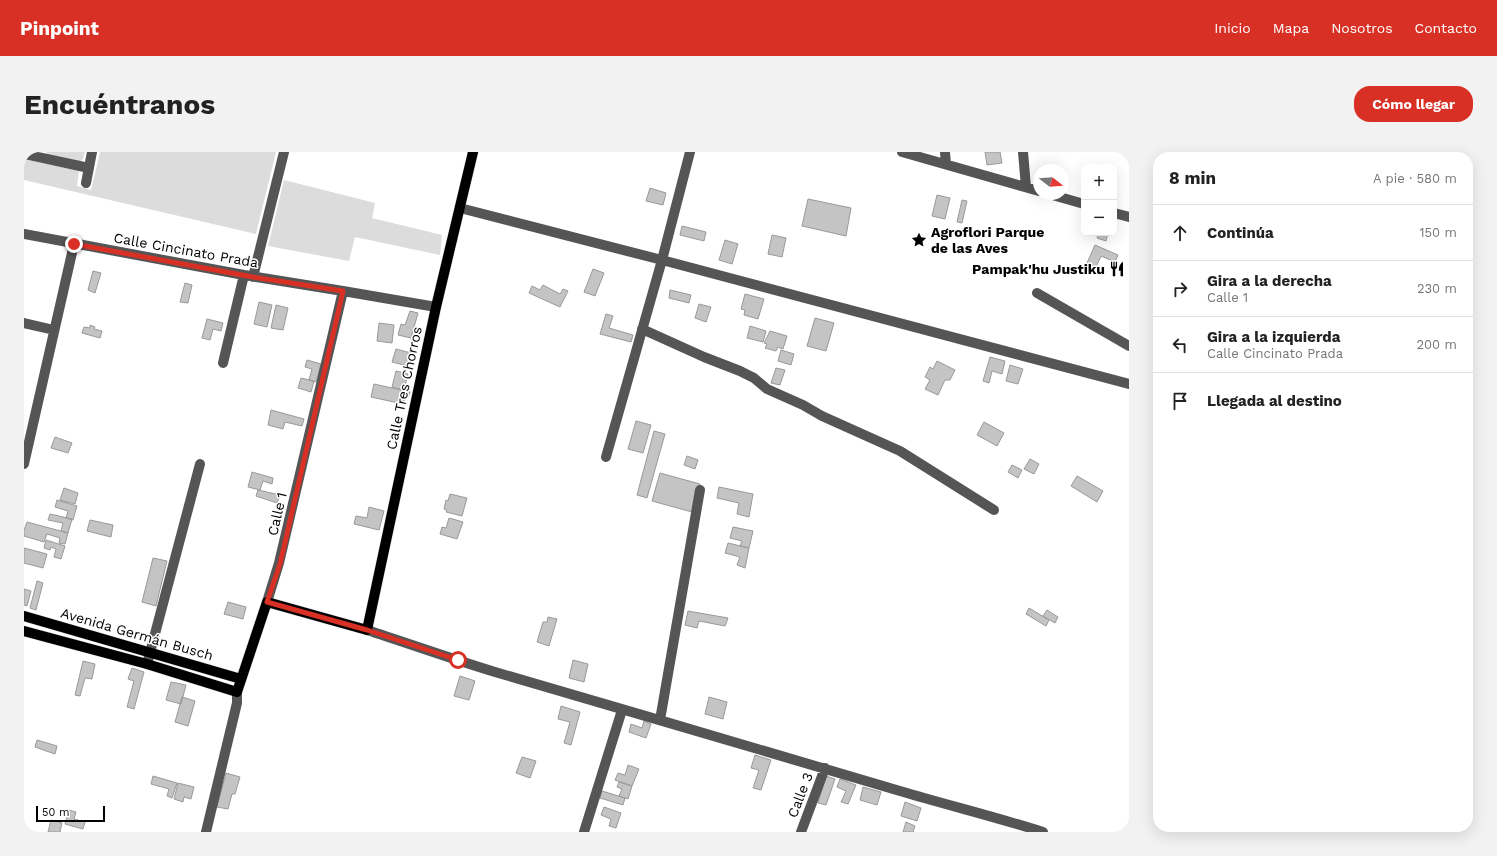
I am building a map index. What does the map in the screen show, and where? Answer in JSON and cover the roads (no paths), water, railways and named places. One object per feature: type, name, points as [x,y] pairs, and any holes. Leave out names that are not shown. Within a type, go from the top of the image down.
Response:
[{"type":"main road","name":"Calle Tres Chorros","points":[[367,630],[436,307],[473,152]]},
{"type":"main road","points":[[267,602],[367,630]]},
{"type":"main road","name":"Calle 1","points":[[237,692],[267,602]]},
{"type":"main road","name":"Avenida Germán Busch","points":[[24,616],[241,679]]},
{"type":"main road","name":"Avenida Germán Busch","points":[[24,631],[147,664],[237,692]]},
{"type":"street","points":[[86,184],[92,152]]},
{"type":"street","points":[[223,363],[284,152]]},
{"type":"street","points":[[606,457],[662,260],[690,152]]},
{"type":"street","points":[[902,152],[1033,189]]},
{"type":"street","points":[[945,152],[946,164]]},
{"type":"street","points":[[1023,152],[1026,187]]},
{"type":"street","points":[[24,154],[40,155],[89,168]]},
{"type":"street","points":[[1069,200],[1081,203]]},
{"type":"street","points":[[460,208],[1129,384]]},
{"type":"street","points":[[1117,213],[1129,217]]},
{"type":"street","name":"Calle Cincinato Prada","points":[[24,234],[249,276],[343,291]]},
{"type":"street","points":[[24,464],[28,428],[54,330],[74,244]]},
{"type":"street","points":[[343,291],[436,307]]},
{"type":"street","name":"Calle 1","points":[[267,602],[280,564],[343,291]]},
{"type":"street","points":[[1037,293],[1129,346]]},
{"type":"street","points":[[24,323],[54,330]]},
{"type":"street","points":[[642,329],[704,358],[740,371],[754,378],[767,389],[803,405],[822,416],[900,451],[994,510]]},
{"type":"street","points":[[147,664],[200,464]]},
{"type":"street","points":[[660,720],[700,490]]},
{"type":"street","points":[[367,630],[494,672],[1043,832]]},
{"type":"street","name":"Calle 1","points":[[206,832],[237,703],[237,692]]},
{"type":"street","points":[[584,832],[622,710]]},
{"type":"street","name":"Calle 3","points":[[801,832],[825,768]]},
{"type":"place","name":"Agroflori Parque de las Aves","points":[[919,240]]},
{"type":"place","name":"Pampak'hu Justiku","points":[[1117,269]]}]
